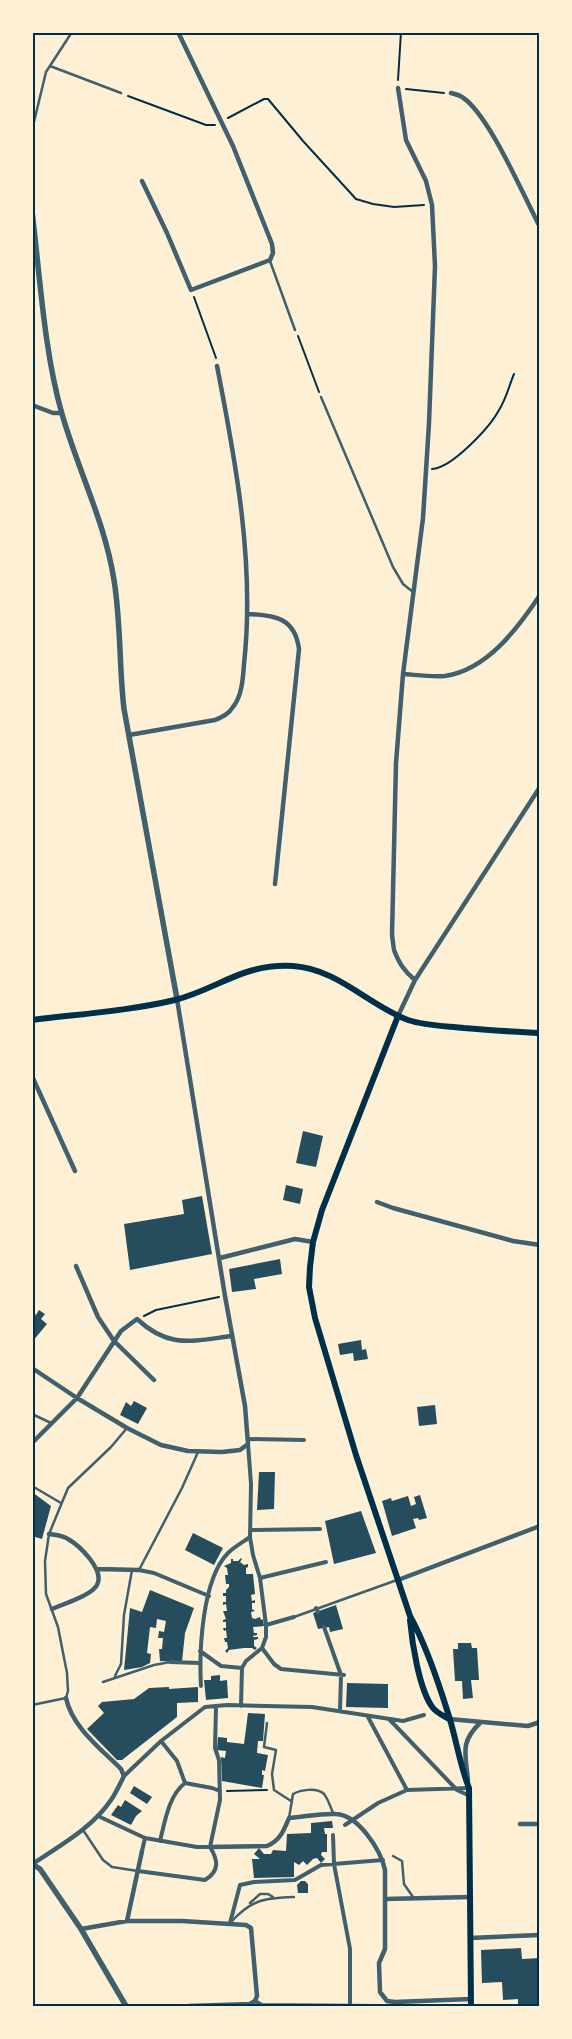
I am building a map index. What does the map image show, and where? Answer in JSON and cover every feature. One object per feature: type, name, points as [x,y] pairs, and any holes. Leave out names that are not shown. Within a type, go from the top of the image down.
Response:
[{"type":"main road","points":[[33,1020],[150,1005],[177,999],[246,971],[262,967],[294,966],[315,970],[341,980],[398,1016],[422,1024],[540,1033]]},
{"type":"main road","points":[[398,1016],[330,1189],[313,1242],[309,1287],[315,1318],[344,1418],[410,1616],[420,1635],[449,1719],[462,1771],[469,1788],[471,2003]]},
{"type":"main road","points":[[410,1616],[417,1664],[428,1700],[434,1709],[449,1719]]},
{"type":"street","points":[[142,181],[168,232],[191,290],[270,260],[273,254],[272,244],[233,146],[178,32]]},
{"type":"street","points":[[398,88],[406,140],[426,181],[432,204],[434,276],[423,518],[403,674],[394,797],[392,935],[398,962],[405,972],[415,980]]},
{"type":"street","points":[[451,93],[461,96],[470,104],[497,143],[540,228]]},
{"type":"street","points":[[32,211],[54,382],[62,413],[108,546],[115,589],[120,676],[129,736],[177,999],[244,1406],[251,1484],[250,1537],[260,1578],[266,1637],[262,1648],[246,1661],[242,1668],[241,1706]]},
{"type":"street","points":[[129,736],[215,720],[226,715],[234,707],[240,695],[248,614],[242,515],[217,366]]},
{"type":"street","points":[[32,405],[62,413]]},
{"type":"street","points":[[403,674],[447,676],[466,670],[480,662],[514,628],[540,595]]},
{"type":"street","points":[[248,614],[278,617],[294,632],[299,650],[275,884]]},
{"type":"street","points":[[398,1016],[415,980],[540,787]]},
{"type":"street","points":[[32,1076],[75,1171]]},
{"type":"street","points":[[377,1202],[504,1239],[540,1245]]},
{"type":"street","points":[[220,1258],[294,1239],[313,1242]]},
{"type":"street","points":[[76,1266],[98,1317],[114,1342],[154,1380]]},
{"type":"street","points":[[32,1443],[77,1398],[121,1331],[137,1319],[158,1334],[172,1340],[198,1340],[232,1336]]},
{"type":"street","points":[[32,1368],[127,1428],[162,1445],[198,1452],[240,1450],[245,1448],[248,1441]]},
{"type":"street","points":[[248,1441],[304,1440]]},
{"type":"street","points":[[398,1580],[540,1526]]},
{"type":"street","points":[[250,1530],[320,1529]]},
{"type":"street","points":[[49,1534],[62,1536],[70,1540],[97,1569],[98,1578],[97,1585],[92,1591],[52,1609]]},
{"type":"street","points":[[201,1686],[200,1651],[202,1623],[209,1596],[216,1576],[228,1553],[250,1537]]},
{"type":"street","points":[[260,1578],[326,1562]]},
{"type":"street","points":[[97,1569],[139,1570],[209,1596]]},
{"type":"street","points":[[266,1625],[294,1617]]},
{"type":"street","points":[[324,1627],[342,1675],[340,1711]]},
{"type":"street","points":[[262,1648],[281,1670],[342,1675]]},
{"type":"street","points":[[200,1651],[221,1666],[242,1668]]},
{"type":"street","points":[[170,1662],[200,1663]]},
{"type":"street","points":[[66,1698],[72,1715],[77,1722],[121,1769],[124,1776]]},
{"type":"street","points":[[203,1702],[205,1707]]},
{"type":"street","points":[[126,2006],[80,1929],[40,1868],[33,1863],[83,1830],[112,1800],[124,1776],[136,1763],[205,1707],[312,1707],[403,1721],[424,1715]]},
{"type":"street","points":[[138,1870],[205,1880],[211,1876],[215,1868],[217,1858],[210,1847],[220,1800],[219,1760],[215,1748],[216,1707]]},
{"type":"street","points":[[268,1707],[268,1714]]},
{"type":"street","points":[[368,1717],[406,1790]]},
{"type":"street","points":[[388,1719],[457,1790],[470,1797]]},
{"type":"street","points":[[449,1719],[528,1726],[540,1722]]},
{"type":"street","points":[[345,1825],[378,1803],[406,1790],[457,1790],[469,1788],[466,1740],[480,1723]]},
{"type":"street","points":[[161,1741],[176,1760],[185,1783]]},
{"type":"street","points":[[160,1841],[167,1814],[177,1789],[185,1783],[220,1791]]},
{"type":"street","points":[[98,1816],[145,1838],[197,1847],[267,1846],[274,1844],[283,1833],[289,1818],[338,1814],[350,1820],[374,1844],[383,1860],[386,1949],[379,1963],[380,1992],[387,2001],[395,2002],[471,2003]]},
{"type":"street","points":[[520,1824],[540,1824]]},
{"type":"street","points":[[333,1835],[334,1864],[350,1949],[350,2005]]},
{"type":"street","points":[[127,1921],[145,1838]]},
{"type":"street","points":[[230,1923],[240,1885],[254,1882],[295,1880],[321,1865],[383,1860]]},
{"type":"street","points":[[385,1900],[471,1897]]},
{"type":"street","points":[[80,1929],[127,1921],[246,1925],[251,1928],[257,1996],[255,2002]]},
{"type":"street","points":[[470,1938],[540,1934]]},
{"type":"street","points":[[189,2006],[250,2004],[255,2002],[262,2006],[377,2006]]},
{"type":"lane","points":[[32,130],[46,72],[72,32]]},
{"type":"lane","points":[[50,66],[121,93]]},
{"type":"lane","points":[[270,260],[295,330]]},
{"type":"lane","points":[[321,397],[393,567],[403,584],[414,593]]},
{"type":"lane","points":[[32,1414],[51,1423]]},
{"type":"lane","points":[[32,1705],[66,1698],[68,1691],[58,1627],[46,1594],[45,1561],[49,1534],[68,1488],[111,1447],[127,1428]]},
{"type":"lane","points":[[139,1570],[182,1488],[198,1452]]},
{"type":"lane","points":[[32,1486],[62,1504]]},
{"type":"lane","points":[[115,1676],[121,1664],[124,1615],[132,1569]]},
{"type":"lane","points":[[294,1617],[398,1580]]},
{"type":"lane","points":[[103,1682],[115,1676],[170,1662]]},
{"type":"lane","points":[[267,1722],[264,1747],[276,1750],[272,1774],[274,1790],[291,1801]]},
{"type":"lane","points":[[289,1818],[292,1794],[297,1791],[317,1790],[324,1794],[333,1814]]},
{"type":"lane","points":[[83,1830],[103,1860],[112,1867],[138,1870]]},
{"type":"lane","points":[[392,1856],[402,1861],[404,1884],[414,1899]]},
{"type":"lane","points":[[230,1923],[260,1894],[268,1894],[273,1898]]},
{"type":"lane","points":[[249,1904],[273,1898],[294,1897]]},
{"type":"path","points":[[400,32],[398,88],[451,93]]},
{"type":"path","points":[[121,93],[206,125],[214,125],[264,99],[268,99],[356,199],[394,207],[432,204]]},
{"type":"path","points":[[191,290],[217,361],[217,366]]},
{"type":"path","points":[[295,330],[321,397]]},
{"type":"path","points":[[426,469],[436,469],[455,458],[478,437],[499,410],[514,374]]},
{"type":"path","points":[[137,1319],[156,1310],[225,1296]]},
{"type":"path","points":[[220,1791],[274,1790]]},
{"type":"building","points":[[303,1131],[323,1136],[316,1167],[296,1163]]},
{"type":"building","points":[[286,1185],[303,1189],[300,1204],[283,1200]]},
{"type":"building","points":[[202,1196],[212,1254],[130,1270],[124,1224],[184,1214],[182,1200]]},
{"type":"building","points":[[280,1259],[282,1274],[254,1279],[256,1289],[232,1292],[229,1269]]},
{"type":"building","points":[[39,1310],[45,1314],[41,1319],[47,1324],[32,1342],[32,1312],[36,1315]]},
{"type":"building","points":[[361,1340],[362,1350],[366,1349],[368,1359],[354,1361],[353,1353],[340,1355],[338,1344]]},
{"type":"building","points":[[134,1401],[147,1408],[138,1424],[120,1415],[126,1402],[131,1406]]},
{"type":"building","points":[[435,1405],[437,1424],[419,1426],[417,1407]]},
{"type":"building","points":[[259,1472],[275,1472],[274,1509],[257,1510]]},
{"type":"building","points":[[32,1492],[51,1506],[42,1539],[32,1536],[32,1511],[34,1509],[32,1507]]},
{"type":"building","points":[[420,1495],[427,1518],[413,1519],[416,1528],[392,1536],[382,1501],[391,1498],[392,1501],[408,1496],[411,1506],[416,1504],[414,1497]]},
{"type":"building","points":[[361,1511],[376,1553],[334,1564],[325,1521]]},
{"type":"building","points":[[193,1533],[223,1548],[214,1565],[185,1550]]},
{"type":"building","points":[[241,1558],[240,1562],[244,1565],[248,1564],[246,1574],[253,1574],[255,1594],[251,1595],[252,1601],[255,1600],[255,1603],[252,1603],[252,1609],[255,1611],[251,1612],[252,1618],[260,1617],[261,1620],[263,1619],[264,1626],[253,1627],[254,1633],[257,1633],[257,1635],[253,1637],[258,1637],[258,1639],[254,1640],[254,1646],[257,1648],[255,1650],[244,1648],[229,1650],[227,1653],[225,1651],[228,1648],[227,1642],[225,1642],[224,1638],[227,1638],[226,1630],[224,1631],[223,1628],[226,1628],[226,1622],[223,1622],[226,1619],[223,1611],[227,1611],[226,1604],[223,1605],[223,1602],[226,1602],[226,1596],[223,1596],[223,1593],[226,1593],[229,1584],[226,1584],[225,1575],[228,1575],[227,1568],[224,1566],[231,1563],[231,1559],[238,1561]]},
{"type":"building","points":[[150,1590],[194,1608],[185,1633],[182,1662],[160,1661],[159,1649],[162,1649],[163,1638],[158,1638],[159,1631],[164,1632],[166,1621],[157,1619],[156,1628],[150,1627],[147,1653],[151,1654],[150,1663],[142,1667],[124,1670],[130,1608],[142,1612]]},
{"type":"building","points":[[336,1605],[343,1629],[330,1632],[329,1627],[318,1629],[313,1613]]},
{"type":"building","points":[[458,1643],[471,1643],[472,1648],[477,1648],[479,1680],[471,1680],[473,1698],[463,1699],[462,1681],[455,1681],[453,1649],[458,1649]]},
{"type":"building","points":[[220,1675],[220,1681],[227,1680],[228,1698],[206,1700],[204,1680],[211,1680],[211,1676]]},
{"type":"building","points":[[347,1683],[388,1684],[388,1708],[346,1707]]},
{"type":"building","points":[[169,1687],[169,1689],[198,1687],[198,1702],[177,1703],[177,1717],[122,1760],[117,1760],[87,1729],[104,1713],[98,1706],[102,1702],[134,1699],[149,1688]]},
{"type":"building","points":[[248,1713],[265,1714],[263,1741],[258,1741],[257,1753],[268,1755],[265,1771],[262,1770],[262,1775],[264,1775],[262,1788],[222,1781],[221,1757],[225,1758],[226,1751],[217,1750],[218,1737],[227,1738],[227,1742],[244,1744]]},
{"type":"building","points":[[134,1786],[152,1797],[147,1804],[130,1793]]},
{"type":"building","points":[[125,1800],[142,1811],[136,1816],[131,1825],[111,1815],[118,1805],[121,1807]]},
{"type":"building","points":[[332,1821],[333,1828],[324,1828],[325,1834],[327,1834],[327,1852],[322,1852],[321,1855],[325,1859],[321,1863],[317,1858],[307,1865],[303,1861],[299,1865],[294,1862],[294,1877],[254,1878],[252,1859],[260,1859],[254,1854],[259,1848],[264,1854],[271,1854],[273,1850],[286,1851],[287,1834],[311,1833],[311,1823]]},
{"type":"building","points":[[301,1881],[305,1881],[308,1884],[308,1893],[298,1893],[297,1885]]},
{"type":"building","points":[[521,1948],[522,1959],[540,1958],[540,2006],[518,2006],[518,1999],[503,2000],[502,1982],[482,1983],[481,1950]]}]
